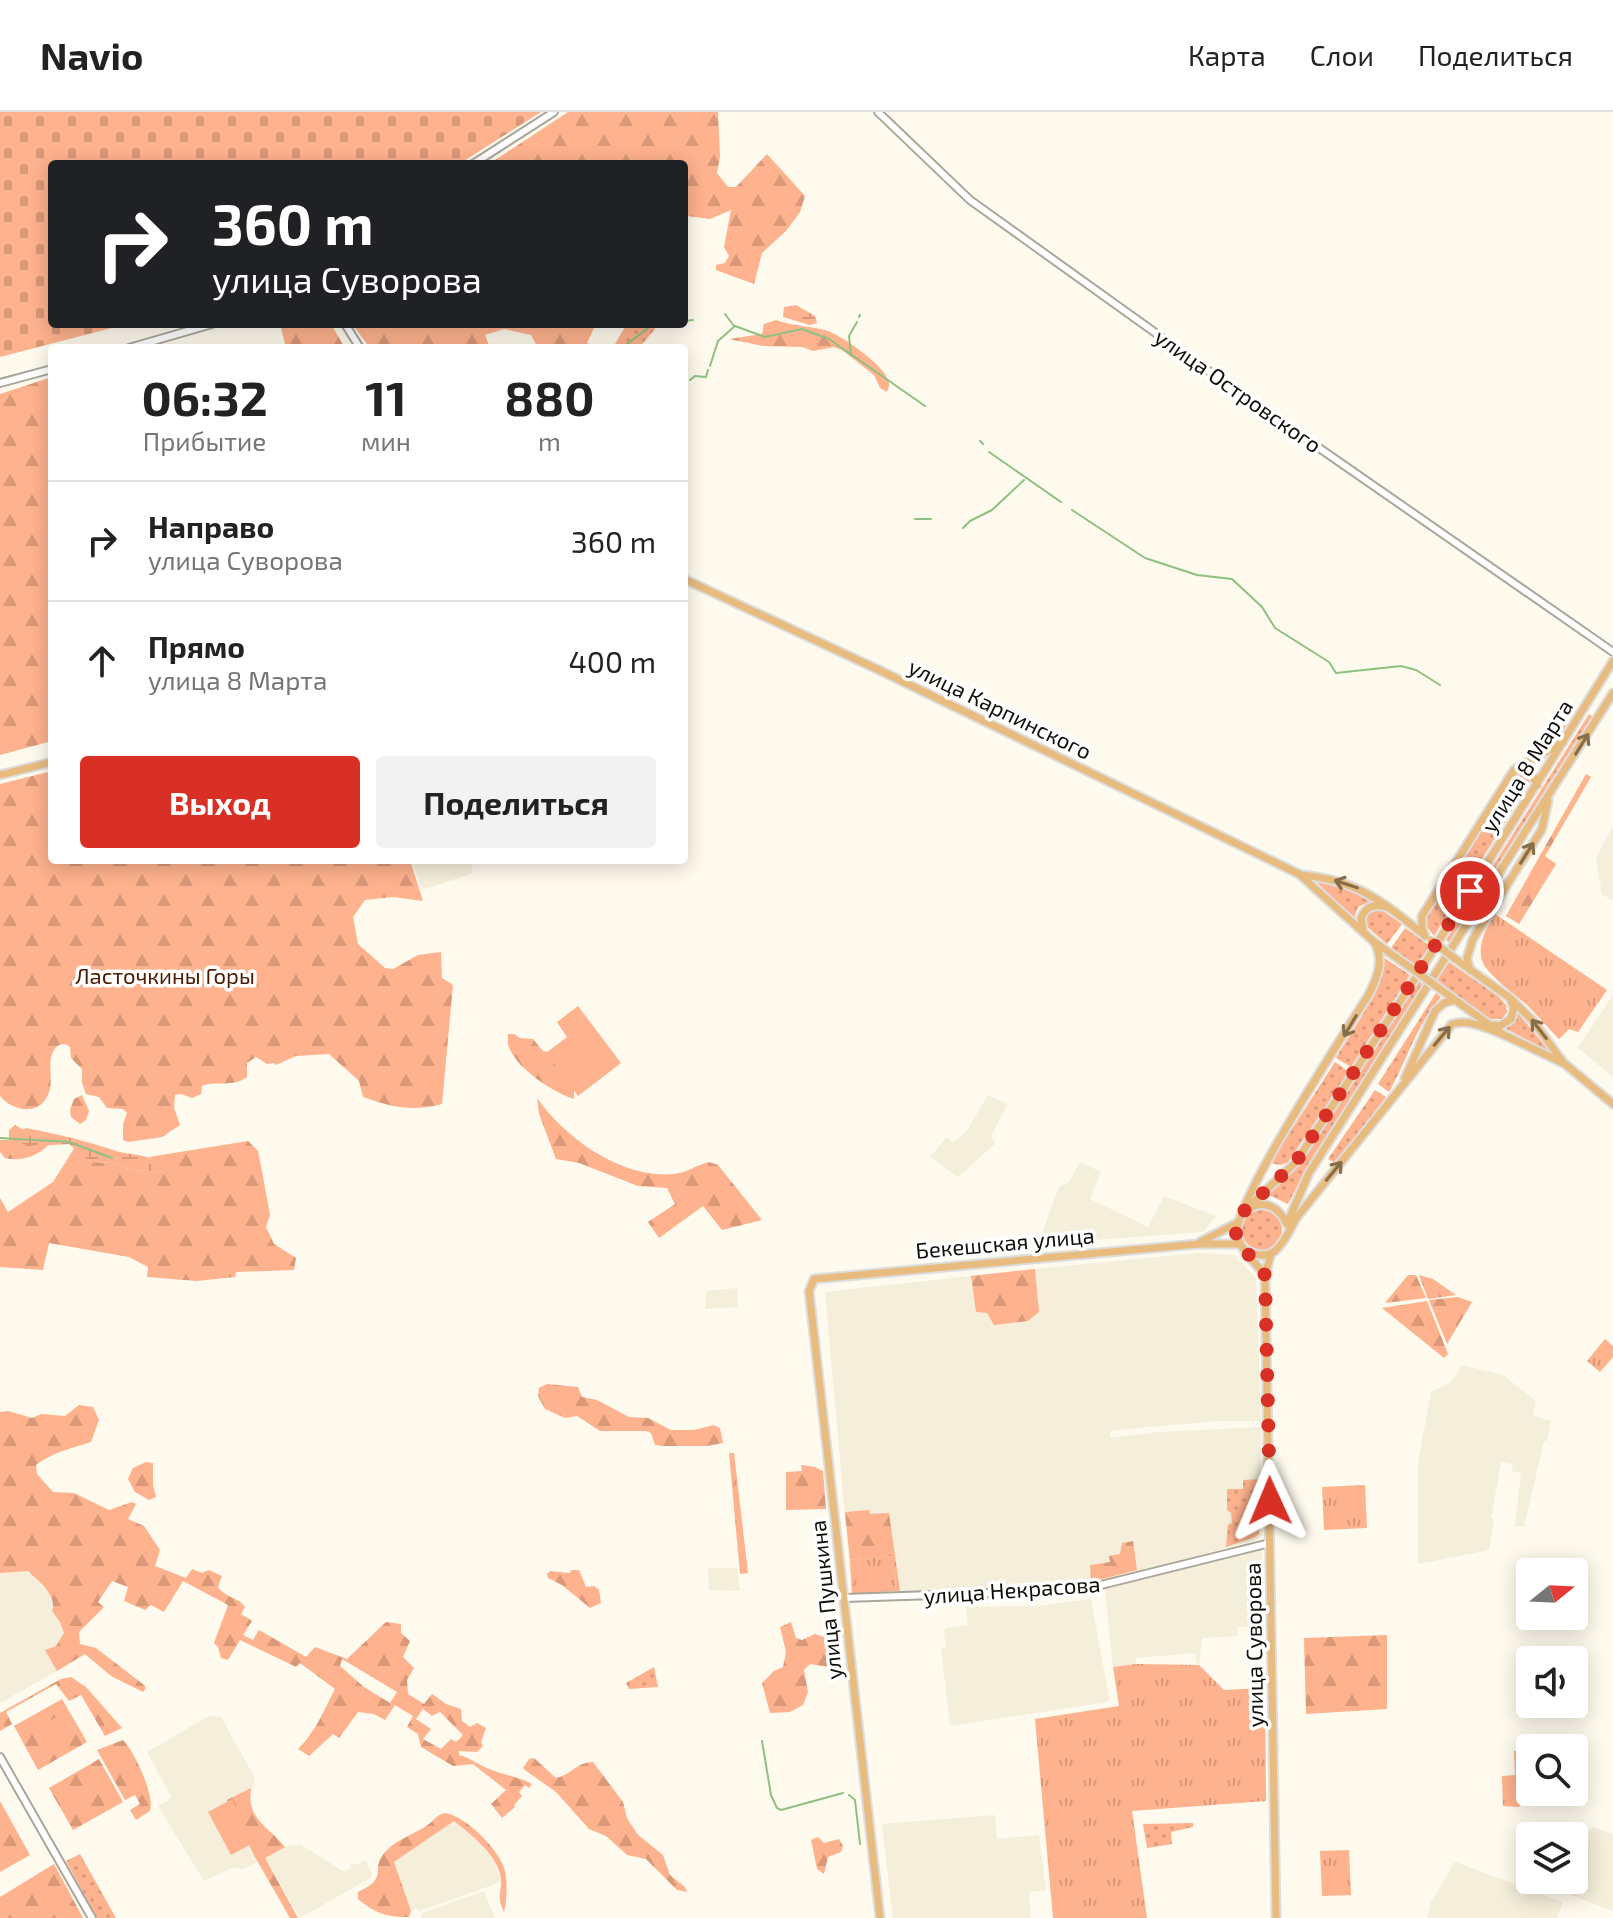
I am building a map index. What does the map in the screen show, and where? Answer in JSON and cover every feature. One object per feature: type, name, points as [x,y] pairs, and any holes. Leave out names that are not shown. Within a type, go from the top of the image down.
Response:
[{"type":"main road","name":"улица Карпинского","points":[[688,581],[1299,874],[1351,884],[1389,907],[1510,998],[1533,1021],[1565,1064],[1613,1104]]},
{"type":"main road","name":"улица 8 Марта","points":[[1244,1211],[1296,1162],[1420,971],[1613,661]]},
{"type":"main road","name":"улица 8 Марта","points":[[1287,1229],[1309,1173],[1613,693]]},
{"type":"main road","points":[[1428,938],[1422,928],[1422,916],[1512,773],[1517,767],[1564,741]]},
{"type":"main road","points":[[0,775],[48,763]]},
{"type":"main road","points":[[1512,773],[1521,769],[1531,771],[1537,785]]},
{"type":"main road","points":[[1470,970],[1467,958],[1473,939],[1542,829],[1549,795]]},
{"type":"main road","name":"улица Карпинского","points":[[1299,874],[1373,941],[1502,1034],[1565,1064]]},
{"type":"main road","points":[[1364,932],[1361,924],[1364,912],[1374,905],[1389,907]]},
{"type":"main road","points":[[1406,921],[1422,916]]},
{"type":"main road","points":[[1265,1275],[1236,1234],[1237,1223],[1257,1175],[1369,994],[1379,969],[1378,949],[1373,941]]},
{"type":"main road","points":[[1491,1024],[1500,1026],[1511,1019],[1514,1008],[1510,998]]},
{"type":"main road","points":[[1399,1089],[1435,1011],[1444,1003],[1455,1000]]},
{"type":"main road","points":[[1287,1229],[1452,1024],[1461,1021],[1474,1023],[1502,1034]]},
{"type":"main road","points":[[1243,1247],[1255,1255],[1271,1254],[1285,1242],[1287,1229],[1282,1214],[1265,1204],[1254,1205],[1244,1211]]},
{"type":"main road","name":"Бекешская улица","points":[[1198,1244],[1237,1223]]},
{"type":"main road","name":"Бекешская улица","points":[[814,1279],[1198,1244],[1243,1247]]},
{"type":"main road","name":"улица Суворова","points":[[1271,1254],[1265,1275],[1276,1918]]},
{"type":"main road","name":"улица Пушкина","points":[[814,1279],[809,1291],[880,1918]]},
{"type":"street","points":[[479,160],[554,112]]},
{"type":"street","name":"улица Островского","points":[[878,112],[970,200],[1217,377],[1613,652]]},
{"type":"street","points":[[143,344],[198,328]]},
{"type":"street","points":[[0,383],[48,370]]},
{"type":"street","name":"улица Некрасова","points":[[844,1598],[1081,1590],[1271,1543]]},
{"type":"street","points":[[0,1757],[92,1918]]},
{"type":"shaded area","points":[[1613,826],[1613,901],[1602,894],[1596,858]]},
{"type":"shaded area","points":[[413,864],[472,864],[473,873],[422,890]]},
{"type":"shaded area","points":[[1613,995],[1613,1077],[1578,1048]]},
{"type":"shaded area","points":[[988,1095],[1008,1104],[991,1136],[995,1144],[958,1177],[930,1157],[947,1137],[953,1143],[966,1132]]},
{"type":"shaded area","points":[[1080,1162],[1101,1172],[1090,1199],[1148,1227],[1164,1196],[1216,1216],[1203,1232],[1038,1244],[1059,1187],[1069,1182]]},
{"type":"shaded area","points":[[1198,1253],[1234,1255],[1256,1278],[1261,1421],[1136,1428],[1110,1431],[1110,1438],[1159,1432],[1261,1427],[1261,1535],[1258,1539],[1104,1582],[1064,1589],[852,1594],[825,1292],[971,1276],[976,1312],[987,1313],[994,1324],[1039,1312],[1035,1269]]},
{"type":"shaded area","points":[[737,1288],[738,1307],[705,1309],[706,1291]]},
{"type":"shaded area","points":[[1462,1365],[1503,1375],[1536,1401],[1533,1416],[1551,1421],[1547,1441],[1544,1441],[1524,1527],[1515,1526],[1521,1473],[1511,1471],[1513,1464],[1501,1462],[1489,1550],[1418,1564],[1418,1463],[1431,1392],[1450,1383]]},
{"type":"shaded area","points":[[1262,1550],[1261,1627],[1237,1627],[1237,1636],[1202,1638],[1199,1664],[1195,1653],[1136,1658],[1136,1664],[1113,1667],[1105,1589]]},
{"type":"shaded area","points":[[708,1568],[737,1568],[740,1591],[709,1590]]},
{"type":"shaded area","points":[[26,1570],[53,1598],[55,1604],[52,1612],[61,1622],[64,1632],[56,1646],[46,1650],[57,1671],[0,1703],[0,1573]]},
{"type":"shaded area","points":[[1091,1599],[1109,1698],[1107,1702],[950,1726],[941,1648],[946,1647],[946,1628],[968,1625],[966,1607],[1036,1606]]},
{"type":"shaded area","points":[[209,1716],[221,1717],[255,1778],[249,1802],[257,1820],[285,1847],[300,1844],[344,1872],[351,1868],[350,1865],[366,1860],[372,1875],[370,1878],[300,1918],[265,1858],[244,1869],[232,1868],[204,1881],[158,1806],[172,1798],[147,1752]]},
{"type":"shaded area","points":[[995,1815],[997,1839],[1039,1835],[1046,1890],[1029,1892],[1031,1918],[893,1918],[882,1824]]},
{"type":"shaded area","points":[[454,1821],[479,1842],[494,1861],[501,1882],[419,1911],[417,1908],[411,1911],[394,1862]]},
{"type":"shaded area","points":[[1593,1827],[1613,1834],[1613,1911],[1568,1894],[1588,1894],[1588,1831]]},
{"type":"shaded area","points":[[1455,1862],[1516,1885],[1516,1894],[1541,1894],[1563,1902],[1557,1918],[1427,1918],[1431,1902]]},
{"type":"shaded area","points":[[484,1891],[495,1918],[421,1918],[423,1913]]},
{"type":"green space","points":[[0,112],[541,112],[465,160],[48,160],[48,328],[112,328],[0,357]]},
{"type":"green space","points":[[568,112],[718,112],[720,157],[717,173],[728,187],[736,187],[767,154],[805,196],[800,212],[786,231],[762,253],[754,284],[716,270],[716,265],[725,263],[729,256],[724,247],[731,210],[710,219],[688,216],[688,160],[495,160]]},
{"type":"green space","points":[[796,305],[815,316],[817,323],[810,325],[783,317],[784,307]]},
{"type":"green space","points":[[776,320],[825,330],[850,344],[885,374],[889,383],[887,392],[880,388],[874,375],[834,347],[813,351],[802,347],[763,346],[729,339],[762,334],[764,324]]},
{"type":"green space","points":[[281,328],[333,328],[343,344],[285,344]]},
{"type":"green space","points":[[355,328],[594,328],[587,343],[589,344],[536,344],[531,335],[504,329],[485,335],[488,344],[367,344]]},
{"type":"green space","points":[[624,328],[655,328],[642,344],[615,344]]},
{"type":"green space","points":[[48,378],[48,742],[0,755],[0,394]]},
{"type":"green space","points":[[1565,712],[1568,715],[1565,728],[1556,740],[1530,757],[1557,715]]},
{"type":"green space","points":[[1589,714],[1592,716],[1449,942],[1446,940]]},
{"type":"green space","name":"Ласточкины Горы","points":[[48,772],[48,864],[411,864],[423,901],[393,897],[365,900],[353,917],[358,944],[385,968],[393,969],[418,955],[441,952],[442,978],[453,985],[442,1104],[422,1108],[402,1107],[363,1097],[359,1081],[329,1054],[296,1056],[276,1065],[267,1064],[256,1057],[247,1063],[247,1077],[241,1080],[202,1086],[201,1094],[192,1098],[175,1095],[174,1108],[180,1125],[162,1137],[128,1142],[123,1140],[127,1113],[123,1109],[107,1108],[99,1097],[86,1094],[82,1069],[71,1058],[70,1047],[65,1044],[54,1050],[50,1061],[50,1087],[40,1105],[22,1109],[4,1101],[0,1096],[0,784]]},
{"type":"green space","points":[[1522,772],[1527,773],[1530,782],[1434,936],[1425,924],[1426,917]]},
{"type":"green space","points":[[1586,774],[1591,777],[1545,856],[1556,864],[1519,924],[1506,916]]},
{"type":"green space","points":[[1316,881],[1343,887],[1373,900],[1358,907],[1353,921]]},
{"type":"green space","points":[[1380,909],[1402,924],[1387,944],[1366,926],[1367,913]]},
{"type":"green space","points":[[1495,914],[1607,990],[1578,1032],[1569,1029],[1559,1039],[1487,969],[1481,956],[1481,945]]},
{"type":"green space","points":[[1405,928],[1430,946],[1416,965],[1391,948]]},
{"type":"green space","points":[[1383,957],[1410,975],[1351,1067],[1336,1058],[1373,996]]},
{"type":"green space","points":[[1449,962],[1499,997],[1506,1005],[1507,1012],[1502,1019],[1490,1019],[1435,980]]},
{"type":"green space","points":[[1418,981],[1423,984],[1310,1162],[1288,1204],[1267,1194],[1298,1166]]},
{"type":"green space","points":[[1436,993],[1441,997],[1419,1030],[1389,1092],[1378,1084]]},
{"type":"green space","points":[[578,1006],[621,1063],[578,1096],[546,1053],[567,1037],[557,1022]]},
{"type":"green space","points":[[1518,1013],[1549,1051],[1506,1029]]},
{"type":"green space","points":[[508,1034],[533,1039],[543,1051],[551,1053],[574,1088],[574,1099],[527,1071],[513,1055]]},
{"type":"green space","points":[[1335,1062],[1349,1072],[1288,1162],[1281,1165],[1270,1163]]},
{"type":"green space","points":[[1375,1090],[1386,1097],[1335,1163],[1328,1159]]},
{"type":"green space","points":[[82,1095],[89,1111],[86,1120],[80,1124],[71,1117],[70,1110],[74,1099]]},
{"type":"green space","points":[[537,1098],[563,1128],[615,1163],[654,1174],[678,1173],[709,1162],[718,1165],[762,1220],[722,1230],[703,1206],[659,1238],[648,1222],[675,1204],[667,1188],[638,1186],[579,1163],[556,1159],[539,1114]]},
{"type":"green space","points":[[15,1125],[49,1144],[29,1157],[5,1158],[0,1152],[0,1140],[9,1140],[9,1130]]},
{"type":"green space","points":[[26,1128],[147,1157],[166,1172],[131,1170],[116,1163],[91,1162],[69,1144],[37,1146],[17,1143],[17,1134]]},
{"type":"green space","points":[[248,1141],[258,1151],[270,1215],[266,1227],[274,1244],[296,1258],[294,1270],[236,1272],[235,1277],[197,1281],[147,1277],[148,1267],[129,1257],[49,1243],[43,1270],[0,1267],[0,1198],[8,1212],[53,1182],[75,1147],[91,1162],[116,1163],[131,1170],[164,1172],[149,1157]]},
{"type":"green space","points":[[1262,1210],[1276,1216],[1282,1230],[1276,1244],[1262,1250],[1248,1244],[1242,1230],[1248,1216]]},
{"type":"green space","points":[[1035,1269],[1039,1312],[1028,1321],[994,1325],[987,1313],[976,1312],[971,1276]]},
{"type":"green space","points":[[1408,1275],[1416,1275],[1426,1298],[1385,1303]]},
{"type":"green space","points":[[1419,1275],[1433,1279],[1456,1295],[1428,1299]]},
{"type":"green space","points":[[1458,1297],[1472,1302],[1447,1344],[1429,1300]]},
{"type":"green space","points":[[1427,1301],[1448,1354],[1444,1358],[1382,1308]]},
{"type":"green space","points":[[1605,1339],[1613,1346],[1613,1357],[1600,1372],[1587,1361]]},
{"type":"green space","points":[[547,1384],[578,1387],[582,1397],[597,1400],[629,1417],[648,1418],[671,1430],[694,1430],[714,1425],[720,1428],[723,1443],[662,1446],[655,1445],[651,1433],[646,1431],[600,1431],[577,1416],[565,1418],[545,1409],[538,1396],[539,1388]]},
{"type":"green space","points":[[79,1405],[93,1407],[99,1420],[91,1442],[55,1454],[36,1465],[37,1474],[53,1492],[74,1493],[109,1510],[132,1502],[136,1504],[128,1519],[144,1526],[160,1550],[155,1566],[186,1578],[192,1569],[202,1573],[209,1570],[222,1576],[218,1587],[245,1607],[241,1614],[252,1621],[243,1635],[253,1640],[259,1630],[306,1657],[315,1647],[347,1659],[386,1622],[401,1624],[401,1633],[410,1641],[403,1657],[414,1668],[407,1680],[408,1694],[424,1704],[432,1694],[446,1704],[461,1709],[462,1721],[470,1727],[477,1723],[486,1728],[481,1742],[483,1746],[477,1752],[459,1751],[459,1755],[532,1784],[529,1788],[525,1785],[519,1792],[522,1796],[515,1807],[502,1818],[491,1804],[506,1790],[473,1764],[453,1766],[421,1747],[418,1734],[407,1727],[413,1716],[395,1705],[385,1720],[374,1714],[358,1712],[339,1738],[333,1734],[309,1756],[298,1749],[314,1729],[335,1689],[300,1663],[296,1667],[240,1640],[228,1660],[221,1658],[214,1643],[228,1605],[183,1581],[164,1612],[151,1605],[145,1610],[124,1601],[128,1587],[112,1581],[98,1602],[104,1607],[79,1632],[80,1644],[96,1648],[144,1685],[146,1688],[143,1692],[111,1676],[85,1654],[57,1671],[45,1650],[56,1646],[64,1633],[52,1611],[50,1595],[28,1571],[0,1573],[0,1412],[8,1411],[32,1418],[41,1414],[65,1416]],"holes":[[[342,1659],[397,1692],[390,1703],[364,1687],[340,1666]],[[423,1709],[432,1716],[440,1712],[463,1735],[456,1742],[451,1739],[441,1749],[423,1739],[431,1729],[416,1719]]]},
{"type":"green space","points":[[729,1453],[734,1453],[748,1573],[740,1574]]},
{"type":"green space","points":[[146,1462],[153,1463],[156,1497],[149,1500],[135,1492],[128,1479],[133,1468]]},
{"type":"green space","points":[[801,1465],[823,1471],[826,1509],[786,1510],[786,1472],[802,1471]]},
{"type":"green space","points":[[1259,1479],[1259,1534],[1226,1547],[1228,1525],[1232,1523],[1231,1513],[1227,1510],[1227,1489],[1243,1489],[1243,1480]]},
{"type":"green space","points":[[1365,1485],[1367,1528],[1324,1530],[1322,1487]]},
{"type":"green space","points":[[869,1510],[870,1514],[889,1513],[900,1591],[896,1591],[893,1556],[850,1560],[845,1512]]},
{"type":"green space","points":[[1133,1541],[1137,1570],[1091,1582],[1090,1565],[1110,1562],[1109,1556],[1120,1554],[1122,1543]]},
{"type":"green space","points":[[893,1556],[896,1591],[852,1594],[850,1560]]},
{"type":"green space","points":[[579,1570],[586,1587],[594,1586],[599,1590],[601,1603],[590,1608],[562,1585],[548,1578],[547,1574],[550,1571],[569,1573]]},
{"type":"green space","points":[[791,1622],[796,1638],[802,1640],[815,1634],[831,1639],[834,1664],[829,1667],[810,1664],[804,1670],[808,1692],[803,1705],[790,1712],[770,1713],[762,1683],[783,1667],[786,1652],[780,1627]]},
{"type":"green space","points":[[1387,1635],[1387,1709],[1306,1714],[1304,1638]]},
{"type":"green space","points":[[1136,1664],[1199,1665],[1224,1690],[1265,1688],[1266,1801],[1132,1811],[1147,1918],[1053,1918],[1035,1719],[1119,1706],[1113,1667]]},
{"type":"green space","points":[[654,1667],[658,1687],[629,1689],[626,1683]]},
{"type":"green space","points":[[71,1677],[86,1687],[122,1728],[105,1736],[81,1695],[69,1701],[56,1684],[6,1712],[12,1724],[0,1731],[0,1713],[61,1679]]},
{"type":"green space","points":[[62,1699],[87,1742],[38,1770],[14,1726]]},
{"type":"green space","points":[[58,1716],[68,1733],[42,1748],[32,1731]]},
{"type":"green space","points":[[123,1740],[138,1763],[151,1804],[150,1811],[136,1820],[130,1810],[140,1804],[135,1795],[125,1800],[97,1750]]},
{"type":"green space","points":[[1516,1751],[1516,1806],[1519,1807],[1503,1806],[1502,1776],[1515,1775]]},
{"type":"green space","points":[[534,1758],[556,1778],[593,1762],[623,1802],[627,1818],[638,1835],[663,1855],[670,1875],[687,1892],[677,1890],[646,1859],[627,1855],[606,1836],[589,1829],[556,1792],[523,1768],[529,1759]]},
{"type":"green space","points":[[99,1759],[123,1802],[73,1830],[49,1788]]},
{"type":"green space","points":[[251,1788],[250,1799],[255,1815],[285,1847],[265,1858],[298,1918],[290,1918],[227,1800]]},
{"type":"green space","points":[[232,1799],[255,1842],[231,1855],[208,1812]]},
{"type":"green space","points":[[0,1801],[30,1855],[0,1872]]},
{"type":"green space","points":[[445,1813],[471,1827],[501,1860],[507,1884],[504,1912],[496,1863],[484,1847],[454,1821],[394,1862],[411,1911],[409,1917],[382,1914],[358,1899],[358,1892],[374,1882],[381,1858],[390,1847]]},
{"type":"green space","points":[[1193,1823],[1193,1827],[1171,1832],[1172,1844],[1147,1848],[1143,1824]]},
{"type":"green space","points":[[818,1837],[824,1843],[839,1839],[843,1846],[841,1852],[828,1857],[824,1874],[817,1869],[811,1840]]},
{"type":"green space","points":[[1349,1850],[1351,1895],[1322,1896],[1320,1851]]},
{"type":"green space","points":[[80,1854],[116,1918],[97,1918],[66,1861]]},
{"type":"green space","points":[[54,1864],[83,1918],[0,1918],[0,1897]]},
{"type":"waterway","points":[[725,314],[734,326]]},
{"type":"waterway","points":[[688,321],[693,320]]},
{"type":"waterway","points":[[851,355],[849,336],[857,322]]},
{"type":"waterway","points":[[710,366],[718,341],[735,326],[765,337],[802,329],[829,339],[925,406]]},
{"type":"waterway","points":[[627,344],[648,328]]},
{"type":"waterway","points":[[690,380],[695,376],[706,377],[708,370]]},
{"type":"waterway","points":[[980,441],[983,444]]},
{"type":"waterway","points":[[989,452],[1061,502]]},
{"type":"waterway","points":[[963,528],[992,510],[1024,480]]},
{"type":"waterway","points":[[1072,510],[1145,558],[1197,575],[1232,579],[1262,607],[1275,628],[1329,662],[1336,673],[1401,666],[1416,670],[1440,685]]},
{"type":"waterway","points":[[915,519],[931,519]]},
{"type":"waterway","points":[[0,1138],[69,1142],[112,1158]]},
{"type":"waterway","points":[[762,1741],[771,1795],[777,1808],[781,1810],[843,1793]]},
{"type":"waterway","points":[[849,1795],[855,1800],[860,1844]]},
{"type":"route","points":[[1270,1501],[1265,1275],[1240,1244],[1236,1234],[1237,1223],[1244,1211],[1296,1162],[1470,891]]}]
